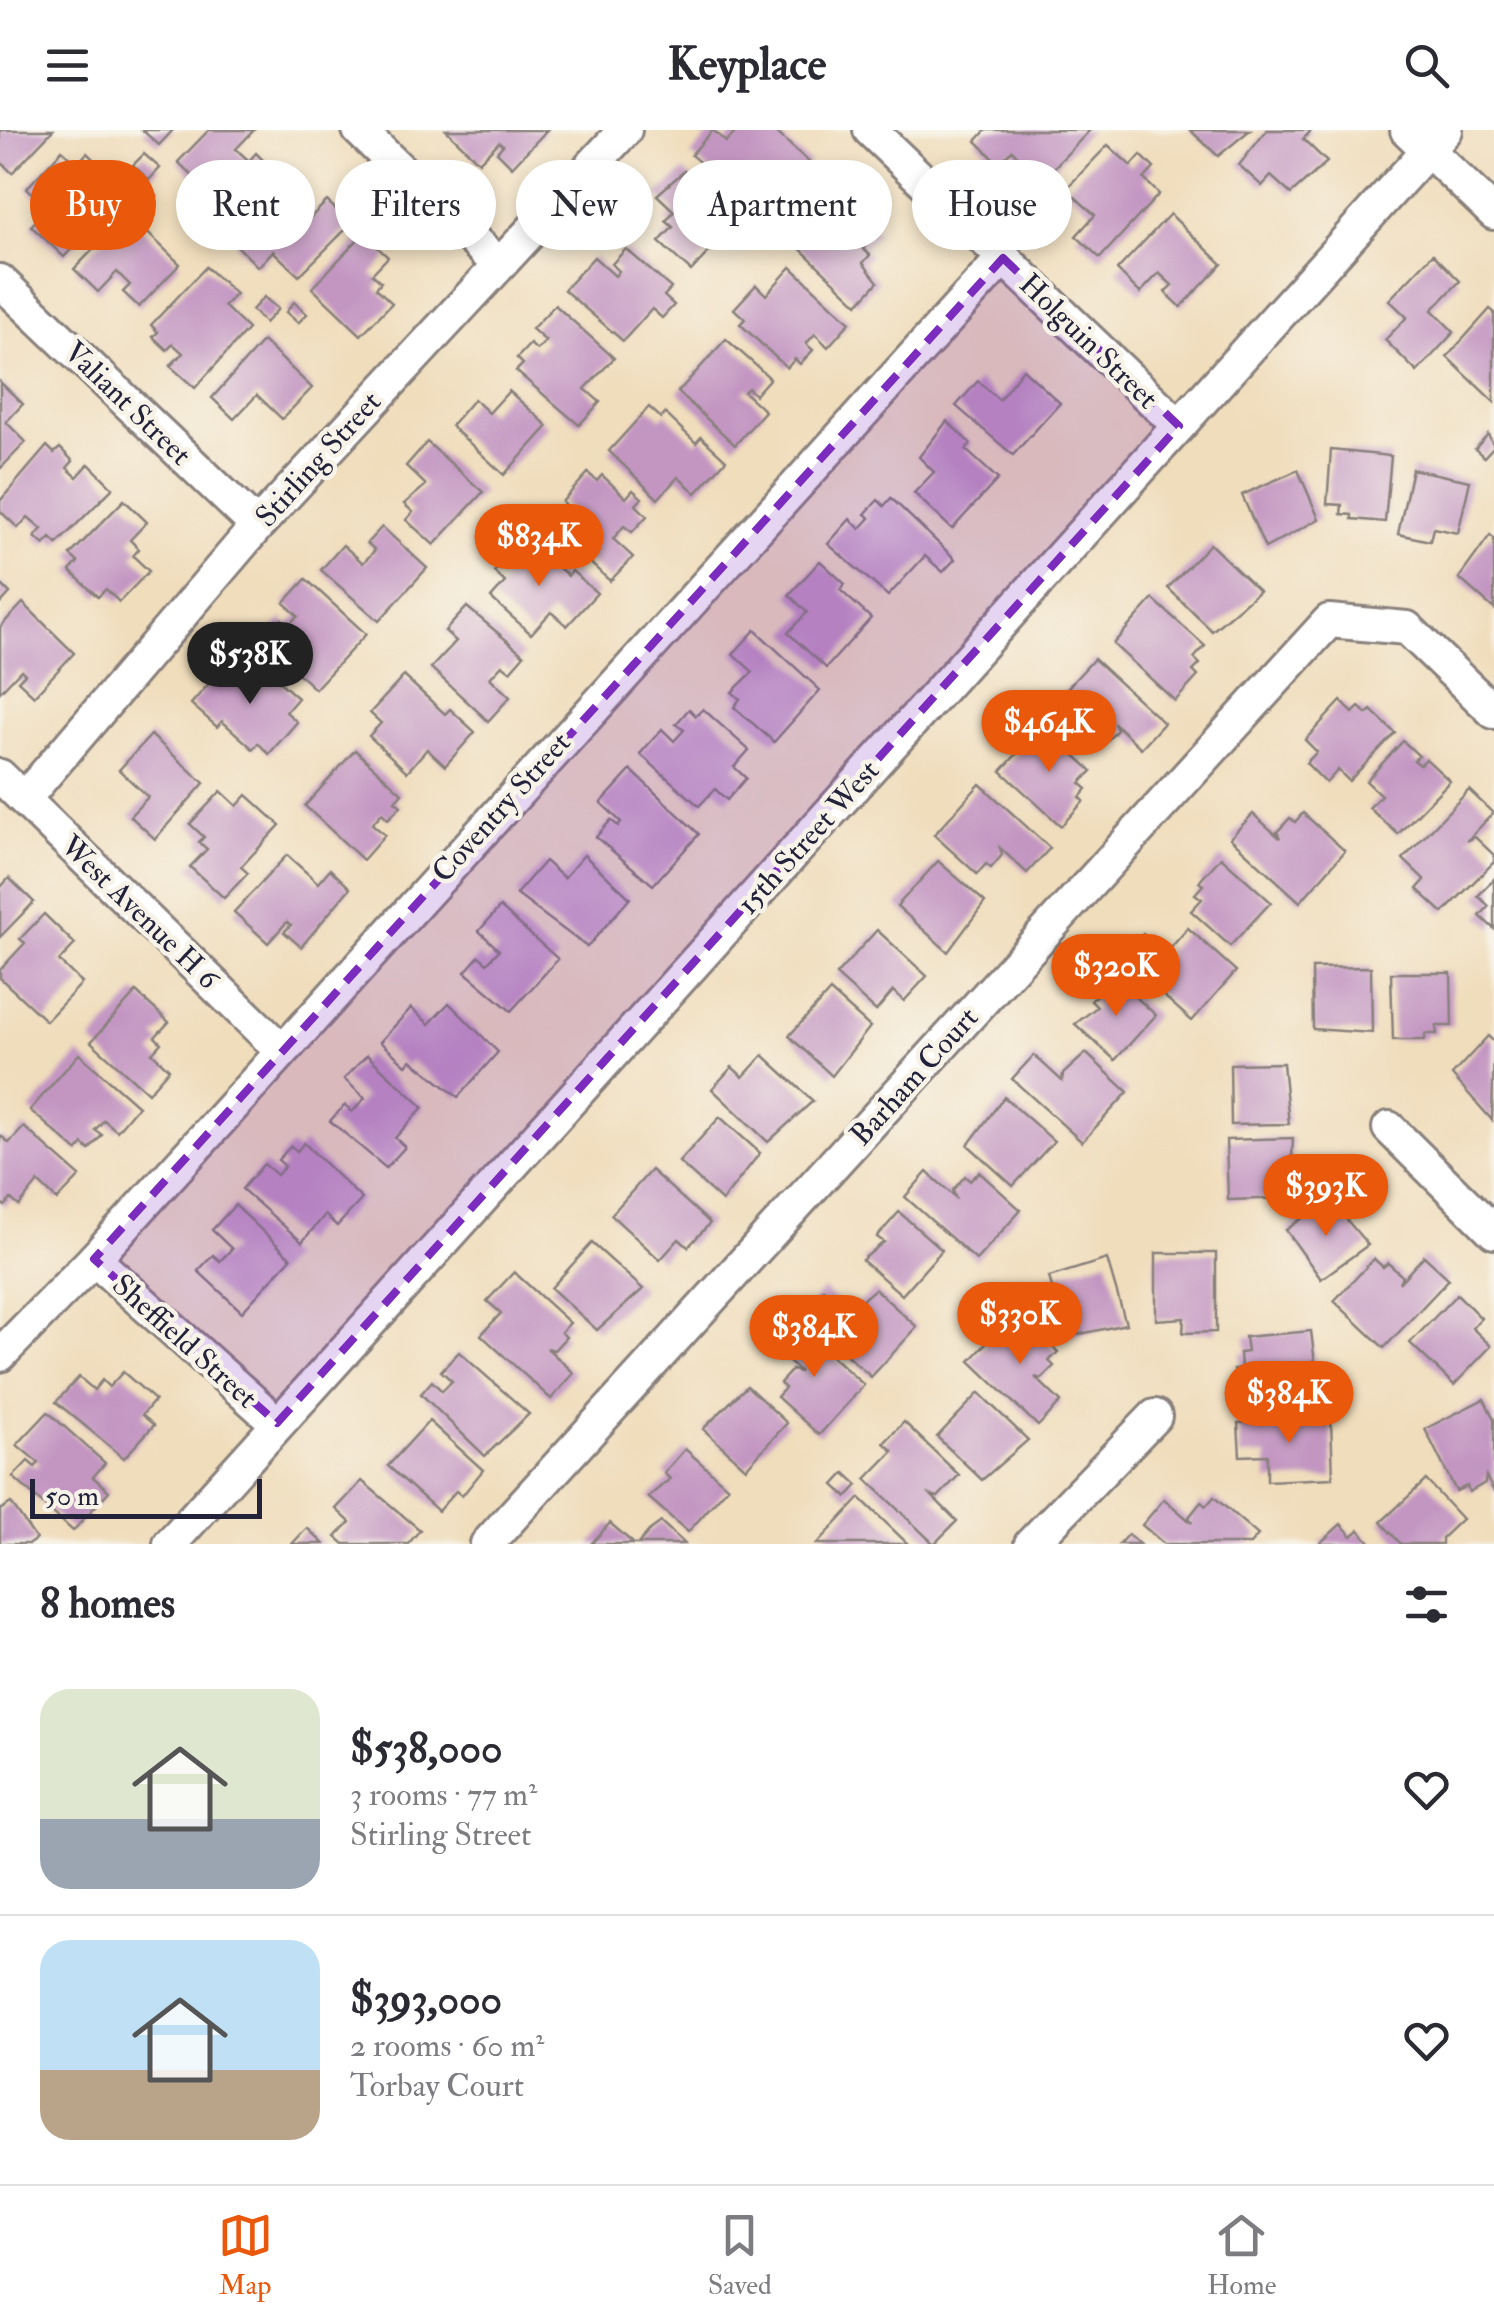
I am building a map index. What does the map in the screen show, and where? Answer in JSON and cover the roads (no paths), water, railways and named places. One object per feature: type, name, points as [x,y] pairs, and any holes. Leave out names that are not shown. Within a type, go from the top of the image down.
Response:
[{"type":"street","points":[[359,130],[498,262]]},
{"type":"street","name":"Stirling Street","points":[[24,800],[257,526],[498,262],[625,130]]},
{"type":"street","name":"Holguin Street","points":[[870,130],[1179,426]]},
{"type":"street","points":[[1427,137],[1494,214]]},
{"type":"street","name":"15th Street West","points":[[170,1544],[1179,426],[1427,137]]},
{"type":"street","name":"Coventry Street","points":[[0,1355],[94,1259],[280,1048],[1003,258]]},
{"type":"street","name":"Valiant Street","points":[[0,280],[257,526]]},
{"type":"street","name":"Barham Court","points":[[486,1544],[1329,621],[1406,628],[1494,712]]},
{"type":"street","name":"West Avenue H 6","points":[[0,776],[280,1048]]},
{"type":"street","points":[[1388,1128],[1494,1232]]},
{"type":"street","name":"Sheffield Street","points":[[94,1259],[277,1424]]},
{"type":"street","points":[[1032,1544],[1155,1416]]}]
